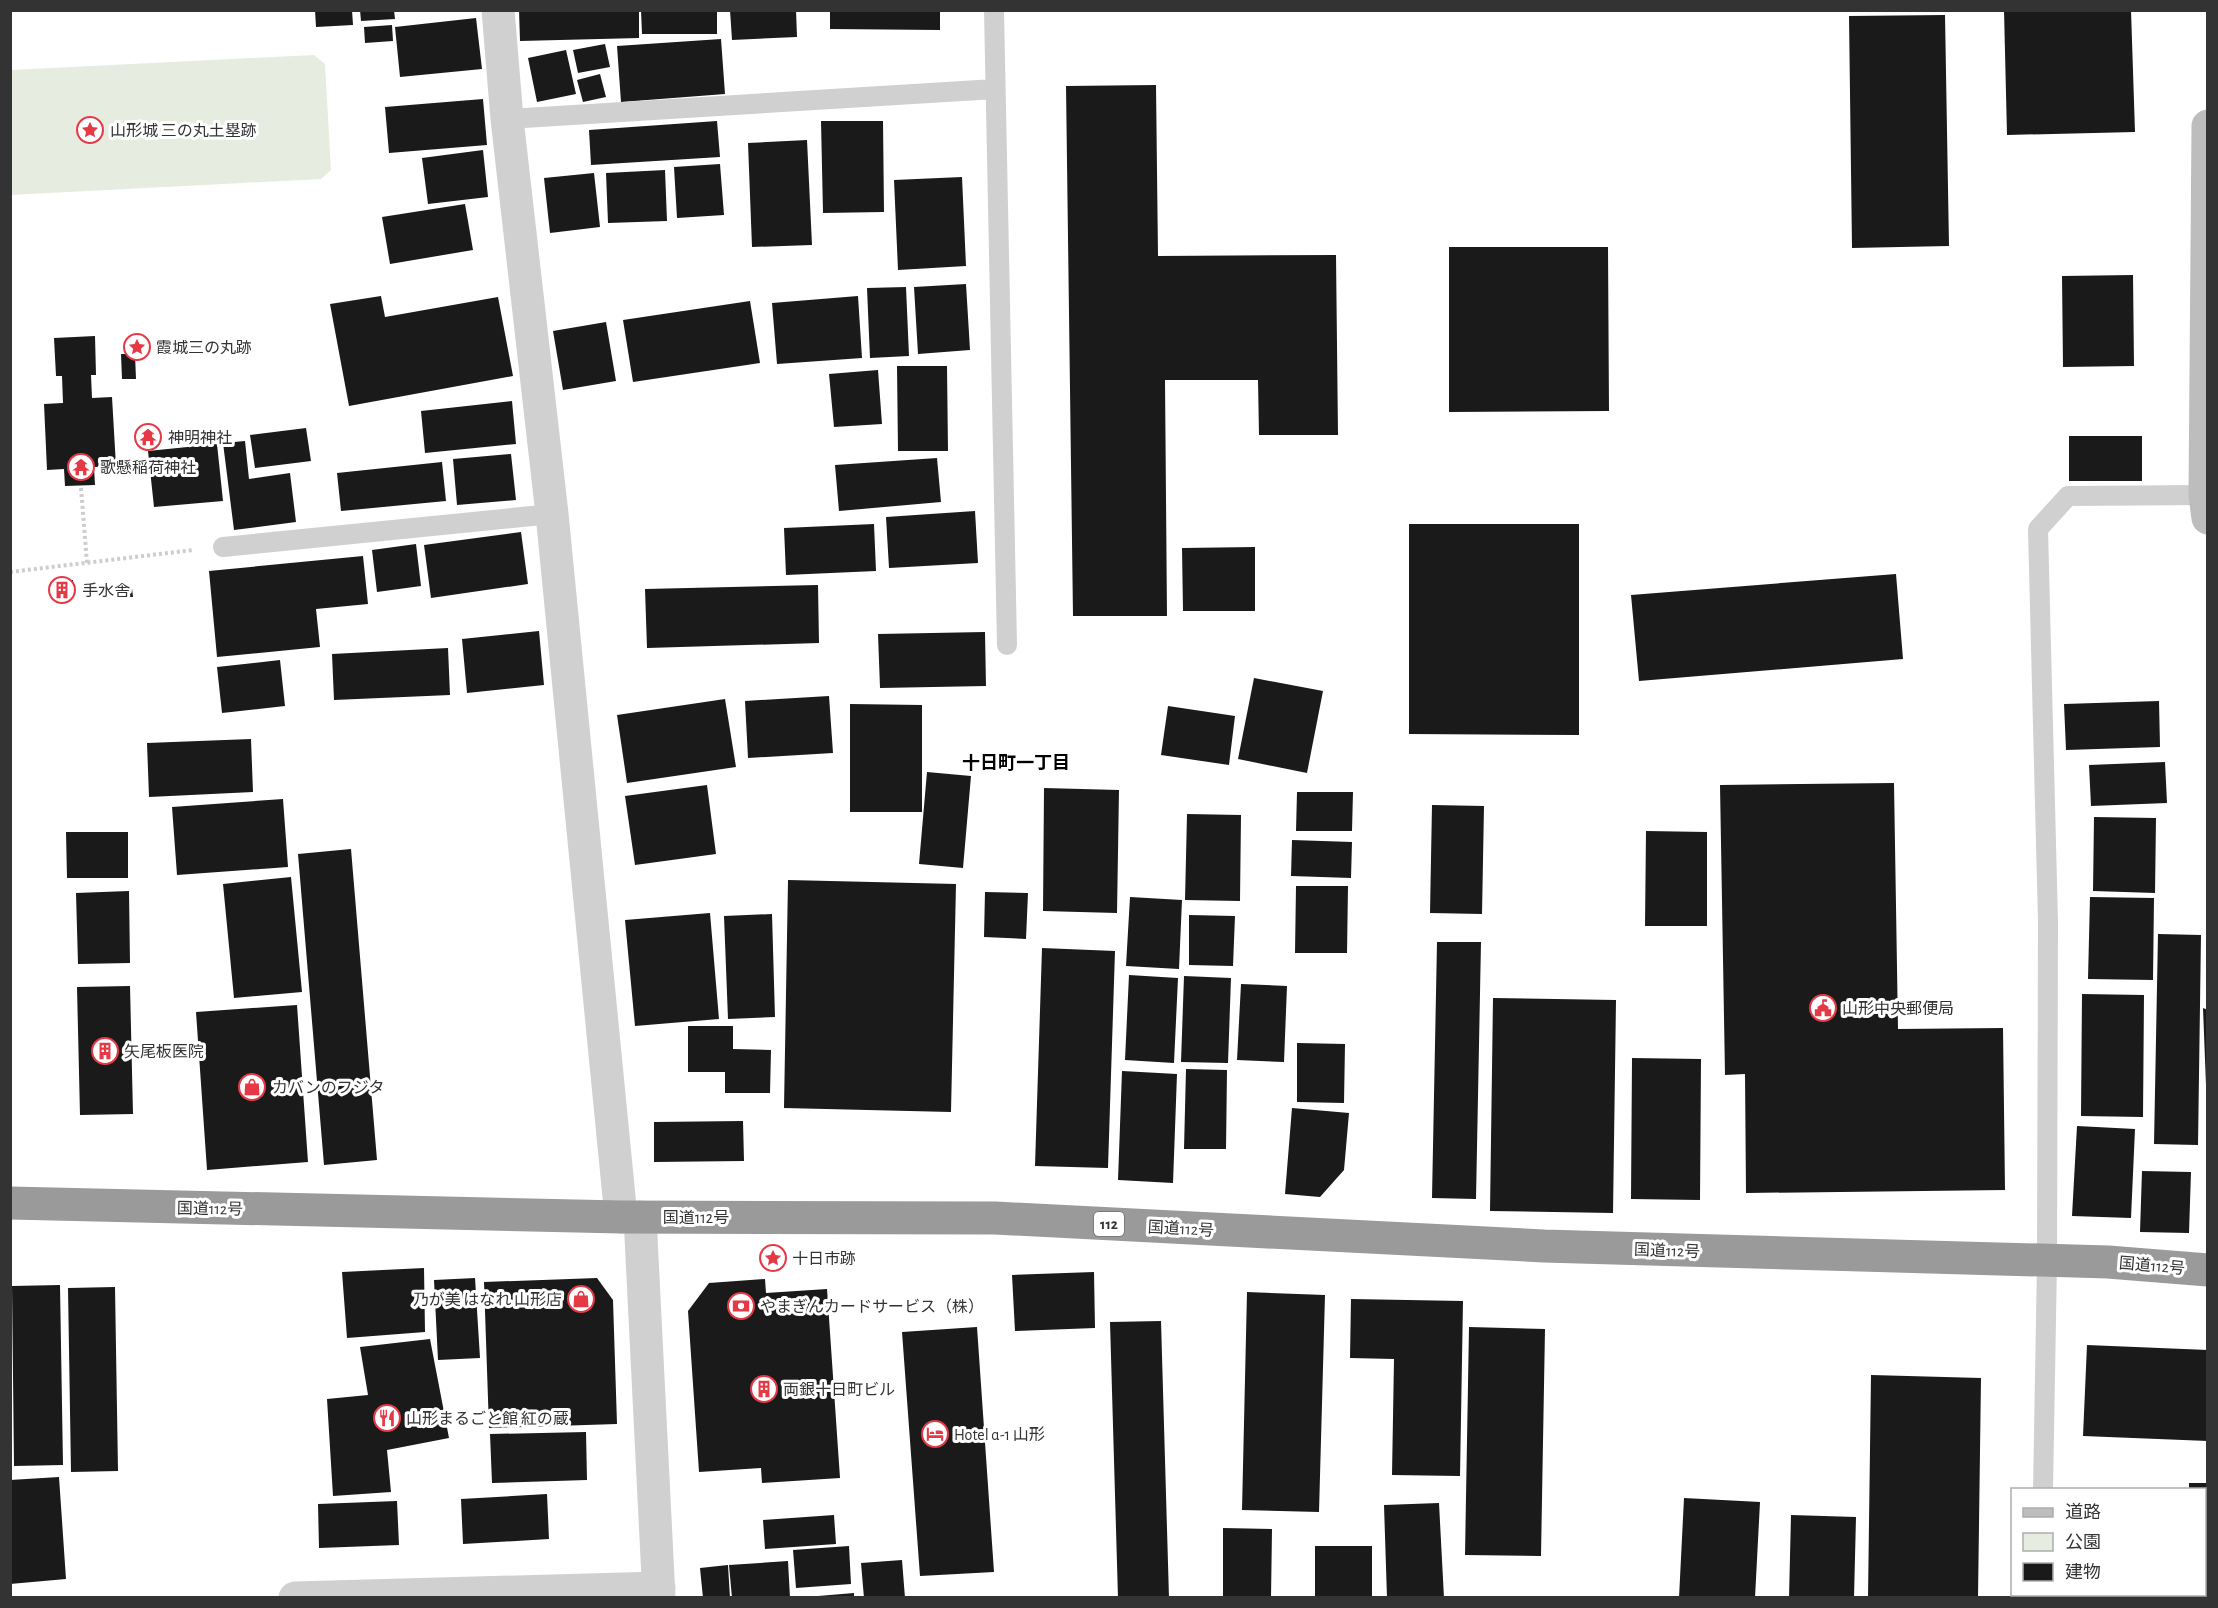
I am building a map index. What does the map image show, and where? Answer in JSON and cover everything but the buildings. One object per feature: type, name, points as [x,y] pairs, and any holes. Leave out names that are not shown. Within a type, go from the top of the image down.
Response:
[{"type":"highway","name":"国道112号","points":[[10,1203],[631,1217],[995,1218],[1544,1246],[2108,1262],[2208,1270]]},
{"type":"street","points":[[295,1598],[659,1593],[631,1217],[507,119],[498,10]]},
{"type":"street","points":[[2206,506],[2208,126]]},
{"type":"lane","points":[[994,10],[1006,645]]},
{"type":"lane","points":[[507,119],[995,89]]},
{"type":"lane","points":[[2043,1488],[2047,1262],[2048,922],[2038,529],[2068,496],[2206,506]]},
{"type":"lane","points":[[223,547],[552,514]]},
{"type":"path","points":[[81,488],[87,563]]},
{"type":"path","points":[[10,572],[223,547]]},
{"type":"green space","points":[[314,55],[325,64],[331,170],[321,179],[11,195],[11,70]]},
{"type":"place","name":"山形城 三の丸土塁跡","points":[[90,130]]},
{"type":"place","name":"霞城三の丸跡","points":[[137,347]]},
{"type":"place","name":"神明神社","points":[[148,437]]},
{"type":"place","name":"歌懸稲荷神社","points":[[81,467]]},
{"type":"place","name":"手水舎","points":[[62,590]]},
{"type":"place","name":"山形中央郵便局","points":[[1823,1008]]},
{"type":"place","name":"矢尾板医院","points":[[105,1051]]},
{"type":"place","name":"カバンのフジタ","points":[[252,1087]]},
{"type":"place","name":"十日市跡","points":[[773,1258]]},
{"type":"place","name":"乃が美 はなれ 山形店","points":[[581,1299]]},
{"type":"place","name":"やまぎんカードサービス（株）","points":[[741,1306]]},
{"type":"place","name":"両銀十日町ビル","points":[[764,1389]]},
{"type":"place","name":"山形まるごと館 紅の蔵","points":[[387,1418]]},
{"type":"place","name":"Hotel α-1 山形","points":[[935,1434]]},
{"type":"district","name":"十日町一丁目","points":[[1016,763]]}]
